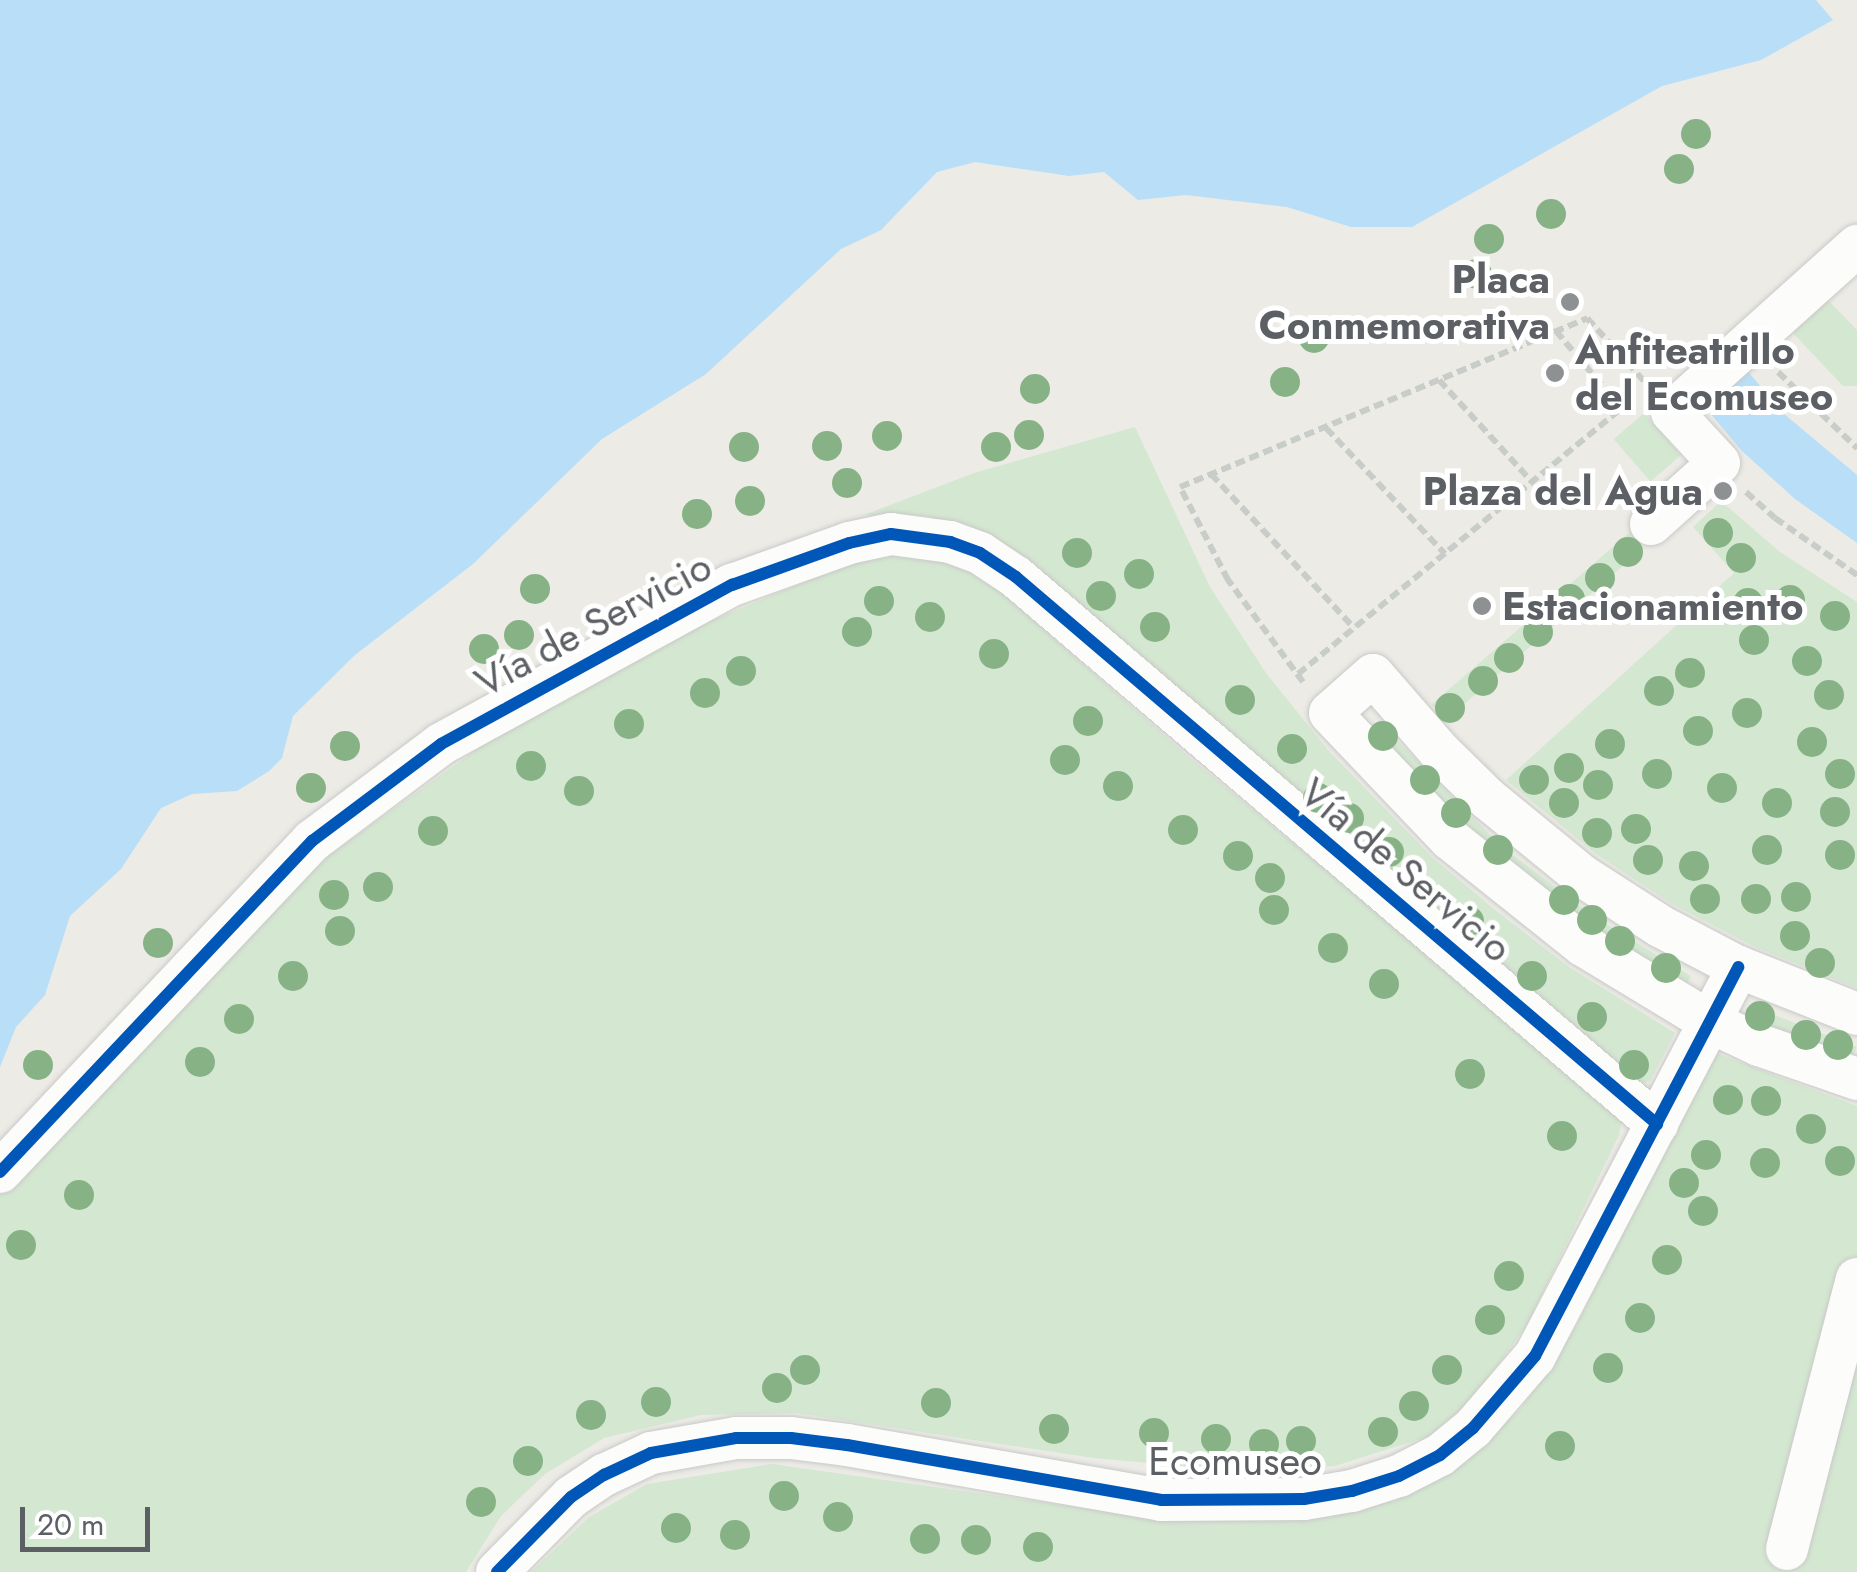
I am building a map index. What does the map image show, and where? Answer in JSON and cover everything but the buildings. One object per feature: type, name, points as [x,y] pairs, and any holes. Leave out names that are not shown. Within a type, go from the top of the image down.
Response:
[{"type":"street","points":[[1650,524],[1719,462],[1671,397],[1751,342],[1857,246]]},
{"type":"street","name":"Vía de Servicio","points":[[0,1172],[312,841],[441,744],[732,585],[849,543],[891,534],[950,542],[980,553],[1016,578],[1657,1124]]},
{"type":"street","points":[[1857,1014],[1738,968],[1597,885],[1508,817],[1440,752],[1374,676],[1330,713],[1450,839],[1583,945],[1710,1022],[1759,1045],[1857,1079]]},
{"type":"street","name":"Ecomuseo","points":[[497,1572],[571,1497],[604,1475],[651,1453],[736,1438],[790,1438],[847,1445],[1161,1500],[1304,1500],[1352,1491],[1399,1476],[1440,1455],[1473,1428],[1534,1356],[1738,968]]},
{"type":"street","points":[[1787,1548],[1857,1279]]},
{"type":"path","points":[[1330,713],[1297,675],[1228,580],[1180,487],[1587,318],[1671,397]]},
{"type":"path","points":[[1556,331],[1622,409]]},
{"type":"path","points":[[1751,342],[1799,397],[1857,448]]},
{"type":"path","points":[[1438,380],[1532,482]]},
{"type":"path","points":[[1297,675],[1622,409],[1671,397]]},
{"type":"path","points":[[1325,427],[1445,554]]},
{"type":"path","points":[[1719,462],[1775,518],[1857,575]]},
{"type":"path","points":[[1211,474],[1354,628]]},
{"type":"green space","points":[[1826,298],[1857,330],[1857,386],[1843,386],[1790,330]]},
{"type":"green space","points":[[1644,413],[1681,455],[1651,482],[1614,439]]},
{"type":"green space","points":[[1135,427],[1210,587],[1266,673],[1328,750],[1433,858],[1494,909],[1569,967],[1675,1033],[1650,1081],[1632,1087],[1002,543],[927,516],[864,515],[974,473]]},
{"type":"green space","points":[[1721,501],[1780,552],[1857,602],[1857,988],[1753,946],[1672,904],[1596,854],[1506,780],[1734,573],[1693,527]]},
{"type":"green space","points":[[1630,532],[1644,548],[1445,720],[1432,705]]},
{"type":"green space","points":[[916,553],[947,560],[992,584],[1190,758],[1623,1115],[1619,1135],[1527,1325],[1473,1399],[1430,1436],[1335,1466],[1253,1472],[1093,1458],[796,1413],[701,1415],[604,1438],[545,1474],[501,1516],[466,1572],[0,1572],[0,1193],[268,910],[332,853],[500,733],[713,620],[862,558]]},
{"type":"green space","points":[[1379,722],[1500,845],[1593,916],[1691,976],[1685,987],[1640,962],[1491,854],[1370,730]]},
{"type":"green space","points":[[1753,1007],[1857,1047],[1852,1059],[1748,1019]]},
{"type":"green space","points":[[1713,1052],[1857,1106],[1857,1572],[531,1572],[589,1517],[647,1484],[772,1464],[1169,1520],[1303,1520],[1380,1504],[1447,1472],[1520,1410],[1575,1328]]},
{"type":"water","points":[[0,0],[1816,0],[1833,20],[1761,60],[1662,86],[1412,227],[1351,227],[1287,207],[1186,195],[1138,200],[1104,172],[1069,176],[975,162],[937,172],[881,230],[841,249],[706,374],[602,439],[473,564],[355,655],[293,716],[282,758],[269,771],[237,791],[192,794],[161,808],[121,869],[70,916],[45,995],[16,1027],[0,1067]]},
{"type":"water","points":[[1745,368],[1783,413],[1857,475],[1857,543],[1795,499],[1742,451],[1704,406]]},
{"type":"cycle path","points":[[0,1172],[312,841],[441,744],[732,585],[849,543],[891,534],[950,542],[980,553],[1016,577],[1657,1124]]},
{"type":"cycle path","points":[[497,1572],[571,1497],[604,1475],[651,1453],[736,1438],[791,1438],[847,1445],[1161,1500],[1304,1499],[1352,1491],[1399,1476],[1440,1455],[1473,1428],[1535,1356],[1738,967]]},
{"type":"place","name":"Placa Conmemorativa","points":[[1570,302]]},
{"type":"place","name":"Anfiteatrillo del Ecomuseo","points":[[1555,373]]},
{"type":"place","name":"Plaza del Agua","points":[[1723,491]]},
{"type":"place","name":"Estacionamiento","points":[[1482,606]]}]
